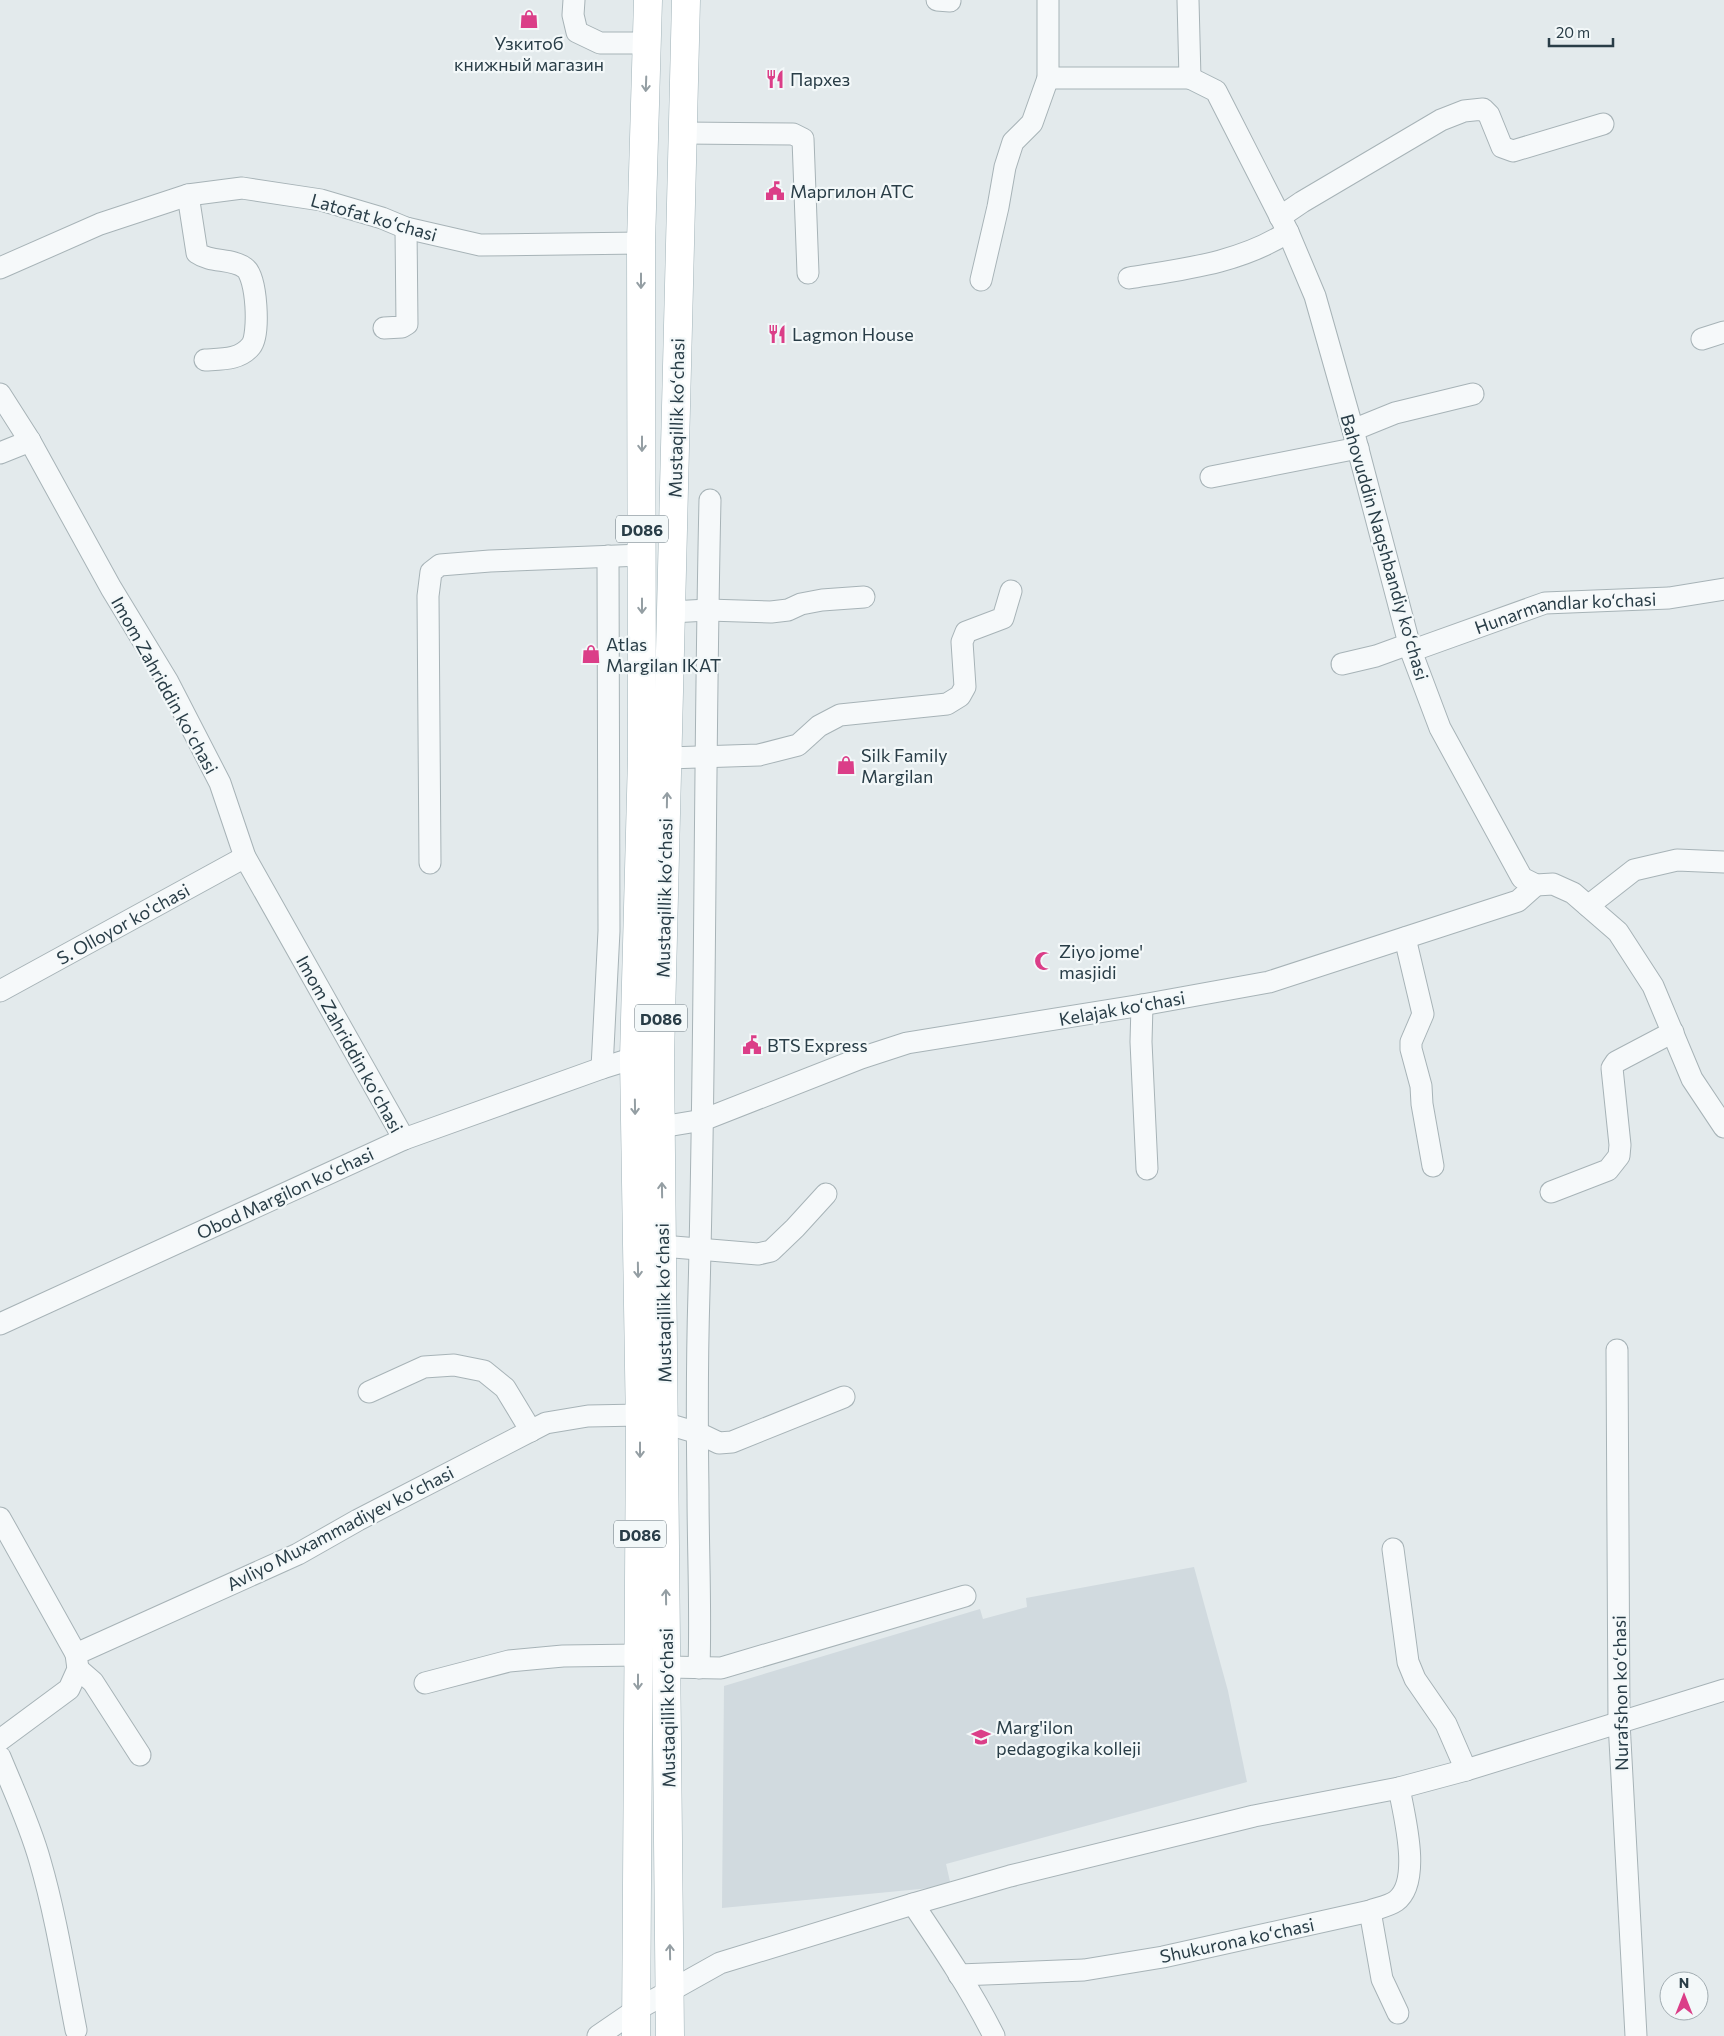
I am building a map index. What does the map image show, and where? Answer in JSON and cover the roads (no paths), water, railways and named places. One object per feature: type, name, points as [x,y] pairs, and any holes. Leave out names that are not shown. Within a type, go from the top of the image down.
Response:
[{"type":"main road","name":"Mustaqillik koʻchasi","points":[[648,0],[641,243],[642,757],[652,1419],[667,1667],[670,2036]]},
{"type":"main road","name":"Mustaqillik koʻchasi","points":[[636,2023],[639,1654],[662,1246],[661,1127],[647,1058],[668,758],[686,0]]},
{"type":"street","points":[[574,0],[573,15],[577,32],[600,43],[647,43]]},
{"type":"street","points":[[981,280],[998,207],[1004,167],[1014,142],[1032,123],[1048,78],[1048,0]]},
{"type":"street","points":[[1048,78],[1190,78],[1188,0]]},
{"type":"street","name":"Bahovuddin Naqshbandiy koʻchasi","points":[[1190,78],[1216,91],[1284,224],[1315,296],[1410,648],[1440,728],[1522,878],[1536,885]]},
{"type":"street","points":[[1129,278],[1193,268],[1232,258],[1269,244],[1284,224],[1390,149],[1441,120],[1464,111],[1483,109],[1489,115],[1502,147],[1513,150],[1603,124]]},
{"type":"street","points":[[683,133],[793,134],[803,139],[808,273]]},
{"type":"street","name":"Latofat koʻchasi","points":[[0,268],[100,224],[188,194],[242,188],[321,200],[382,218],[406,228],[480,245],[641,243]]},
{"type":"street","points":[[188,194],[197,253],[204,258],[245,267],[252,275],[254,286],[256,325],[253,343],[238,356],[205,360]]},
{"type":"street","points":[[384,328],[402,327],[407,324],[406,228]]},
{"type":"street","points":[[1702,339],[1724,332]]},
{"type":"street","name":"Imom Zahriddin koʻchasi","points":[[0,394],[30,441],[111,588],[168,682],[216,774],[245,858],[404,1139]]},
{"type":"street","points":[[1211,477],[1355,439],[1394,413],[1473,394]]},
{"type":"street","points":[[0,453],[30,441]]},
{"type":"street","points":[[699,1668],[698,1291],[701,1251],[703,1120],[710,500]]},
{"type":"street","points":[[430,863],[428,596],[431,572],[440,565],[642,555]]},
{"type":"street","points":[[602,1068],[609,930],[608,556]]},
{"type":"street","name":"Hunarmandlar ko‘chasi","points":[[1342,664],[1410,648],[1545,603],[1669,598],[1724,589]]},
{"type":"street","points":[[668,758],[759,755],[798,745],[819,726],[840,715],[947,704],[960,696],[965,687],[962,642],[966,632],[1003,618],[1011,591]]},
{"type":"street","points":[[671,612],[708,610],[771,612],[788,610],[801,604],[822,600],[864,597]]},
{"type":"street","name":"S. Olloyor ko'chasi","points":[[0,991],[245,858]]},
{"type":"street","points":[[1588,906],[1634,870],[1678,860],[1724,862]]},
{"type":"street","points":[[1536,885],[1553,884],[1573,893],[1618,932],[1653,986],[1692,1079],[1724,1127]]},
{"type":"street","name":"Kelajak koʻchasi","points":[[661,1127],[703,1120],[861,1058],[907,1043],[1142,1005],[1268,982],[1518,901],[1536,885]]},
{"type":"street","points":[[1405,938],[1423,1014],[1411,1042],[1411,1049],[1421,1086],[1422,1104],[1433,1166]]},
{"type":"street","points":[[1142,1005],[1141,1051],[1147,1169]]},
{"type":"street","points":[[1551,1192],[1608,1170],[1619,1156],[1620,1144],[1612,1068],[1616,1062],[1673,1032]]},
{"type":"street","name":"Obod Margilon koʻchasi","points":[[0,1324],[404,1139],[602,1068],[647,1058]]},
{"type":"street","points":[[662,1246],[701,1251],[758,1254],[771,1251],[826,1194]]},
{"type":"street","name":"Nurafshon koʻchasi","points":[[1617,1350],[1619,1722],[1636,2036]]},
{"type":"street","points":[[369,1392],[424,1367],[454,1365],[484,1371],[504,1388],[531,1431]]},
{"type":"street","name":"Avliyo Muxammadiyev koʻchasi","points":[[77,1662],[298,1554],[358,1520],[546,1424],[588,1416],[652,1419],[698,1433],[719,1443],[732,1442],[844,1397]]},
{"type":"street","points":[[0,1518],[77,1662],[93,1682],[140,1755]]},
{"type":"street","points":[[1393,1549],[1408,1662],[1415,1679],[1446,1724],[1466,1770]]},
{"type":"street","points":[[667,1667],[720,1668],[965,1596]]},
{"type":"street","points":[[425,1683],[509,1661],[563,1656],[639,1654]]},
{"type":"street","points":[[0,1740],[69,1689],[77,1662]]},
{"type":"street","points":[[598,2036],[636,2023],[670,1992],[720,1963],[1010,1876],[1254,1816],[1399,1788],[1466,1770],[1724,1690]]},
{"type":"street","points":[[0,1757],[40,1860],[76,2030]]},
{"type":"street","name":"Shukurona koʻchasi","points":[[959,1975],[1084,1970],[1163,1956],[1370,1911],[1396,1901],[1405,1890],[1410,1847],[1399,1788]]},
{"type":"street","points":[[913,1904],[959,1975],[994,2036]]},
{"type":"street","points":[[1370,1911],[1382,1978],[1398,2013]]},
{"type":"place","name":"Узкитоб книжный магазин","points":[[529,19]]},
{"type":"place","name":"Пархез","points":[[775,79]]},
{"type":"place","name":"Маргилон АТС","points":[[775,191]]},
{"type":"place","name":"Lagmon House","points":[[777,334]]},
{"type":"place","name":"Atlas Margilan IKAT","points":[[591,654]]},
{"type":"place","name":"Silk Family Margilan","points":[[846,765]]},
{"type":"place","name":"Ziyo jome' masjidi","points":[[1044,961]]},
{"type":"place","name":"BTS Express","points":[[752,1045]]},
{"type":"place","name":"Marg'ilon pedagogika kolleji","points":[[981,1737]]}]
